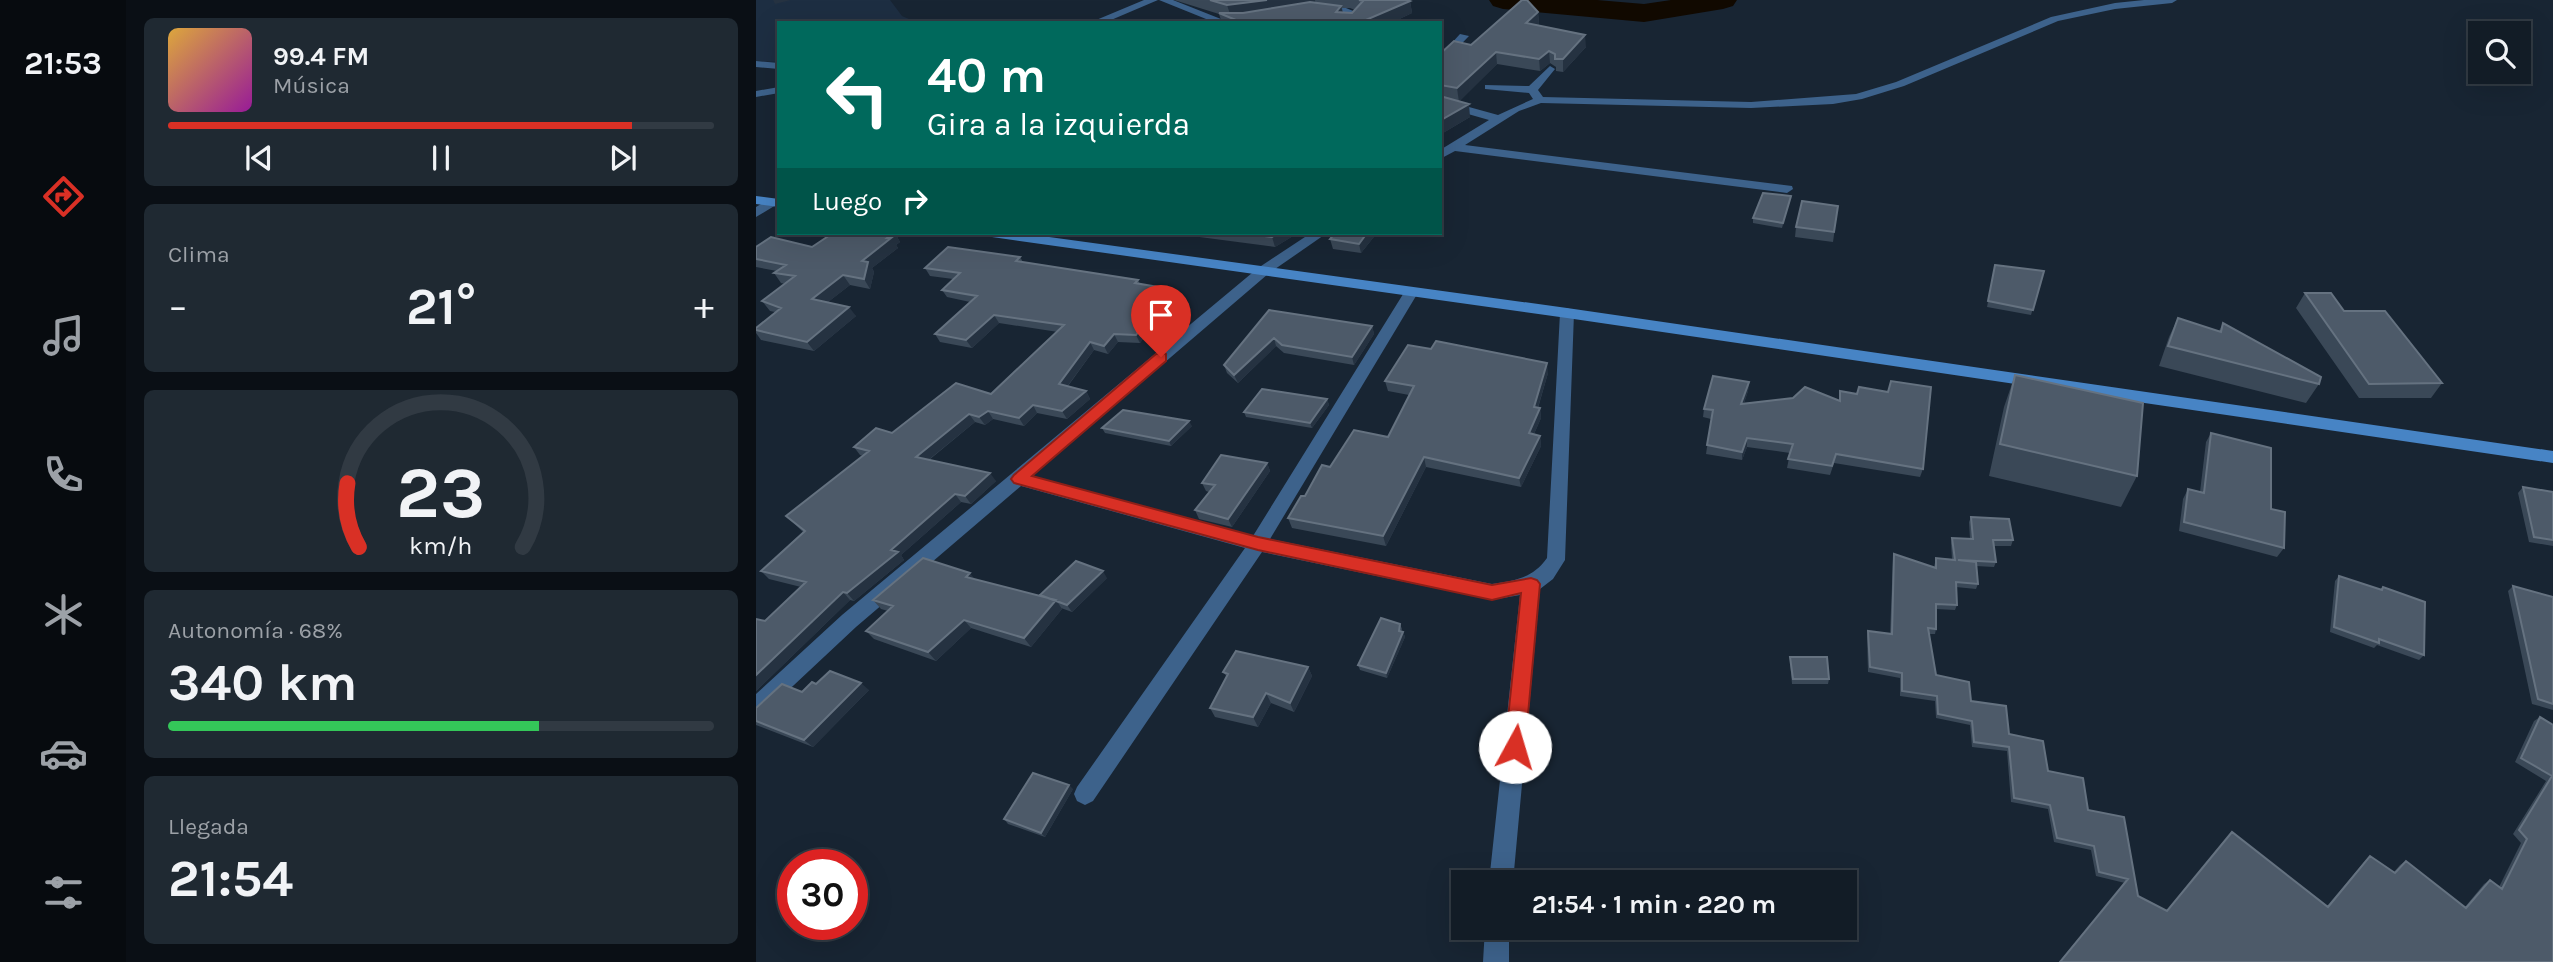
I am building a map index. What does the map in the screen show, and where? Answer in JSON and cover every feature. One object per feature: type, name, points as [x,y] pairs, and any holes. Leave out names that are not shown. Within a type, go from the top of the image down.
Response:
[{"type":"main road","points":[[756,200],[775,203]]},
{"type":"main road","points":[[1006,235],[1567,313],[2553,457]]},
{"type":"street","points":[[1099,21],[1153,0]]},
{"type":"street","points":[[1164,0],[1222,21]]},
{"type":"street","points":[[1489,87],[1536,95],[1751,105],[1846,99],[1900,85],[2055,19],[2115,6],[2172,0]]},
{"type":"street","points":[[1310,10],[1341,9],[1358,15],[1350,21]]},
{"type":"street","points":[[1442,61],[1464,36]]},
{"type":"street","points":[[1442,44],[1455,47]]},
{"type":"street","points":[[756,64],[777,66]]},
{"type":"street","points":[[1442,154],[1536,95],[1550,69]]},
{"type":"street","points":[[756,94],[777,90]]},
{"type":"street","points":[[1442,103],[1500,119]]},
{"type":"street","points":[[1452,147],[1787,189]]},
{"type":"street","points":[[756,213],[775,203]]},
{"type":"street","points":[[756,707],[849,621],[1263,271],[1317,235]]},
{"type":"street","points":[[1085,794],[1258,544],[1412,291]]},
{"type":"street","points":[[1019,479],[1258,544],[1492,593],[1531,584],[1546,574],[1556,560],[1567,313]]},
{"type":"street","points":[[1503,870],[1531,584]]},
{"type":"street","points":[[1496,962],[1497,940]]},
{"type":"shaded area","points":[[756,0],[890,0],[902,16],[913,21],[777,21],[777,62],[756,61]]},
{"type":"building","points":[[1210,0],[1267,0],[1227,5]]},
{"type":"building","points":[[1359,0],[1410,1],[1368,19],[1375,21],[1238,21],[1219,13],[1243,13],[1310,2],[1341,6],[1336,12],[1352,13],[1363,1]]},
{"type":"building","points":[[1522,0],[1527,0],[1538,12],[1526,23],[1585,35],[1563,59],[1555,59],[1555,54],[1549,51],[1539,59],[1496,52],[1457,88],[1442,85],[1442,52],[1454,41],[1471,45]]},
{"type":"building","points":[[1442,97],[1469,104],[1442,119]]},
{"type":"building","points":[[1763,193],[1791,196],[1783,223],[1753,218]]},
{"type":"building","points":[[1802,201],[1838,206],[1834,232],[1796,227]]},
{"type":"building","points":[[830,235],[891,235],[887,238],[891,238],[862,261],[868,262],[864,279],[843,275],[812,299],[849,307],[807,342],[756,330],[781,308],[762,301],[795,276],[774,273],[786,265],[756,259],[756,247],[771,237],[812,247]]},
{"type":"building","points":[[1333,235],[1366,235],[1359,244],[1330,239]]},
{"type":"building","points":[[948,247],[1020,257],[1016,261],[1138,280],[1135,283],[1170,289],[1136,335],[1114,334],[1104,346],[1090,342],[1059,384],[1086,391],[1062,411],[1033,405],[1019,418],[988,411],[979,417],[969,414],[916,457],[990,473],[965,496],[955,494],[891,550],[898,552],[847,593],[843,592],[756,675],[756,619],[765,621],[806,582],[761,571],[805,531],[786,516],[869,451],[854,447],[876,428],[892,433],[956,383],[991,394],[1064,325],[994,315],[966,340],[935,334],[977,296],[942,290],[960,273],[925,268]]},
{"type":"building","points":[[1995,265],[2044,271],[2033,310],[1988,301]]},
{"type":"building","points":[[2305,293],[2331,293],[2344,311],[2385,311],[2442,383],[2369,384]]},
{"type":"building","points":[[1269,310],[1372,326],[1352,357],[1282,345],[1274,338],[1234,375],[1224,365]]},
{"type":"building","points":[[2178,318],[2221,332],[2223,323],[2321,377],[2319,384],[2168,346]]},
{"type":"building","points":[[1436,341],[1547,363],[1534,407],[1540,408],[1529,433],[1540,436],[1519,478],[1424,457],[1383,536],[1288,518],[1301,496],[1305,496],[1322,465],[1330,467],[1354,430],[1388,437],[1414,386],[1385,381],[1408,345],[1431,349]]},
{"type":"building","points":[[2015,375],[2143,403],[2137,476],[2000,444]]},
{"type":"building","points":[[1713,376],[1749,382],[1741,404],[1793,398],[1805,387],[1840,401],[1840,391],[1857,394],[1859,387],[1888,392],[1891,381],[1931,387],[1923,469],[1836,454],[1832,466],[1788,459],[1793,444],[1747,438],[1742,452],[1707,445],[1713,410],[1704,409]]},
{"type":"building","points":[[1262,389],[1327,399],[1310,423],[1244,412]]},
{"type":"building","points":[[1123,410],[1189,421],[1169,441],[1102,428]]},
{"type":"building","points":[[2211,433],[2271,448],[2271,509],[2285,512],[2284,548],[2184,522],[2188,489],[2204,493]]},
{"type":"building","points":[[1221,455],[1267,463],[1228,519],[1195,510],[1215,485],[1202,483]]},
{"type":"building","points":[[2523,487],[2553,492],[2553,540],[2534,537]]},
{"type":"building","points":[[1971,517],[2009,519],[2013,540],[1993,540],[1996,562],[1958,560],[1976,562],[1978,584],[1956,582],[1957,605],[1936,604],[1936,629],[1928,628],[1936,675],[1969,682],[1971,701],[2006,706],[2009,734],[2043,741],[2048,771],[2083,778],[2088,810],[2124,817],[2138,896],[2167,911],[2232,832],[2328,907],[2370,856],[2395,873],[2406,861],[2466,908],[2490,880],[2502,889],[2527,839],[2519,830],[2552,776],[2521,758],[2540,717],[2553,725],[2553,962],[2060,962],[2128,879],[2099,872],[2094,846],[2057,838],[2050,805],[2014,798],[2009,747],[1974,742],[1972,721],[1938,714],[1937,696],[1902,691],[1902,673],[1870,667],[1868,631],[1892,634],[1894,554],[1936,568],[1936,558],[1955,560],[1952,538],[1973,539]]},
{"type":"building","points":[[923,558],[970,573],[966,577],[1056,600],[1024,638],[964,620],[928,652],[866,631],[893,606],[873,600]]},
{"type":"building","points":[[1076,561],[1103,571],[1067,605],[1040,595]]},
{"type":"building","points":[[2339,576],[2382,590],[2383,587],[2425,602],[2424,655],[2334,627]]},
{"type":"building","points":[[2513,586],[2553,597],[2553,704],[2538,699]]},
{"type":"building","points":[[1381,618],[1400,624],[1399,631],[1403,632],[1386,673],[1358,665]]},
{"type":"building","points":[[1236,651],[1308,667],[1290,703],[1266,693],[1253,717],[1210,708],[1228,674],[1223,672]]},
{"type":"building","points":[[1790,657],[1827,657],[1829,679],[1793,679]]},
{"type":"building","points":[[830,671],[861,683],[804,740],[756,721],[756,708],[782,684],[802,692]]},
{"type":"building","points":[[1033,773],[1069,785],[1041,833],[1004,819]]},
{"type":"waterway","points":[[1503,0],[1644,13],[1723,0]]},
{"type":"route","points":[[1161,357],[1019,479],[1258,544],[1492,593],[1531,584],[1515,747]]}]
